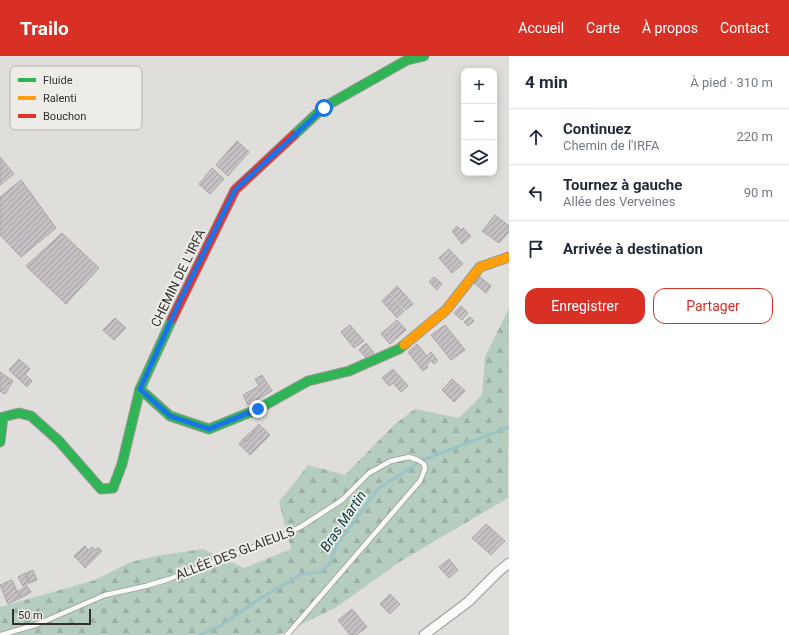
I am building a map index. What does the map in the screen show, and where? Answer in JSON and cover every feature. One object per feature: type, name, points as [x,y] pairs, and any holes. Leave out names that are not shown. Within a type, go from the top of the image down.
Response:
[{"type":"street","name":"CHEMIN DE L'IRFA","points":[[0,442],[3,417],[19,413],[31,416],[59,441],[101,489],[113,488],[122,464],[140,389],[179,303],[235,190],[324,108],[407,60],[424,56]]},
{"type":"street","points":[[140,389],[170,416],[209,429],[258,409],[308,381],[349,371],[398,349],[446,310],[480,266],[509,257]]},
{"type":"street","points":[[424,635],[468,602],[509,563]]},
{"type":"lane","name":"ALLÉE DES GLAIEULS","points":[[1,635],[38,624],[105,595],[146,586],[169,579],[280,536],[302,526],[342,500],[369,473],[391,461],[409,457],[424,464],[425,469],[420,481],[287,635]]},
{"type":"green space","points":[[509,308],[508,498],[401,561],[335,608],[279,635],[0,635],[0,607],[95,580],[131,562],[156,556],[203,549],[244,568],[291,549],[279,502],[308,465],[345,475],[394,425],[415,409],[459,418],[482,395],[485,357]]},
{"type":"building","points":[[237,141],[249,152],[228,176],[216,165]]},
{"type":"building","points":[[0,157],[14,174],[0,185]]},
{"type":"building","points":[[212,168],[224,179],[210,194],[199,184]]},
{"type":"building","points":[[21,180],[56,228],[21,257],[0,235],[0,197]]},
{"type":"building","points":[[495,215],[509,226],[509,232],[499,243],[482,231]]},
{"type":"building","points":[[457,226],[461,230],[463,228],[471,236],[462,244],[452,231]]},
{"type":"building","points":[[62,233],[99,268],[66,304],[26,266]]},
{"type":"building","points":[[449,249],[463,264],[452,273],[439,258]]},
{"type":"building","points":[[479,276],[491,286],[486,293],[474,283]]},
{"type":"building","points":[[434,277],[442,284],[437,290],[429,282]]},
{"type":"building","points":[[397,286],[413,304],[406,310],[390,293]]},
{"type":"building","points":[[389,294],[404,311],[397,318],[382,301]]},
{"type":"building","points":[[461,306],[468,313],[462,320],[454,313]]},
{"type":"building","points":[[470,317],[474,321],[468,326],[464,322]]},
{"type":"building","points":[[115,318],[126,328],[114,340],[103,330]]},
{"type":"building","points":[[397,320],[406,330],[390,344],[381,334]]},
{"type":"building","points":[[350,325],[364,341],[354,348],[341,332]]},
{"type":"building","points":[[445,325],[465,350],[451,360],[431,335]]},
{"type":"building","points":[[366,343],[374,353],[367,359],[359,350]]},
{"type":"building","points":[[417,344],[427,356],[431,352],[438,361],[434,364],[431,361],[426,365],[428,367],[423,371],[408,352]]},
{"type":"building","points":[[19,359],[30,369],[25,374],[32,381],[27,387],[9,370]]},
{"type":"building","points":[[393,369],[408,386],[401,392],[393,383],[389,386],[382,378]]},
{"type":"building","points":[[0,372],[13,381],[5,394],[0,391]]},
{"type":"building","points":[[262,375],[272,391],[248,405],[243,395],[259,386],[255,379]]},
{"type":"building","points":[[452,379],[465,391],[454,402],[442,390]]},
{"type":"building","points":[[259,424],[270,435],[250,455],[239,444],[243,439],[246,442],[255,433],[252,431]]},
{"type":"building","points":[[252,431],[255,433],[246,442],[243,439]]},
{"type":"building","points":[[486,524],[505,541],[491,555],[472,538]]},
{"type":"building","points":[[85,546],[88,550],[78,560],[74,556]]},
{"type":"building","points":[[92,547],[96,550],[98,547],[102,551],[85,568],[78,560]]},
{"type":"building","points":[[449,559],[458,570],[449,578],[439,567]]},
{"type":"building","points":[[33,570],[37,580],[30,583],[26,573]]},
{"type":"building","points":[[25,573],[29,583],[23,586],[18,577]]},
{"type":"building","points":[[12,580],[20,598],[8,604],[0,585]]},
{"type":"building","points":[[27,586],[31,592],[21,598],[18,591]]},
{"type":"building","points":[[390,594],[400,604],[390,614],[380,604]]},
{"type":"building","points":[[352,609],[367,627],[356,635],[350,635],[338,620]]},
{"type":"waterway","name":"Bras Martin","points":[[200,635],[219,627],[259,599],[302,574],[320,572],[326,568],[330,563],[337,544],[378,489],[423,460],[509,427]]},
{"type":"traffic: fast","points":[[294,135],[324,107],[407,60],[424,56]]},
{"type":"traffic: fast","points":[[0,442],[3,417],[19,413],[31,416],[59,441],[101,489],[113,488],[122,464],[140,389],[172,319]]},
{"type":"traffic: fast","points":[[140,389],[170,416],[209,429],[258,409],[308,381],[349,371],[399,349],[404,345]]},
{"type":"traffic: slow","points":[[404,345],[446,310],[480,267],[509,257]]},
{"type":"traffic: jam","points":[[172,319],[235,190],[294,135]]},
{"type":"route","points":[[258,409],[209,429],[170,416],[140,389],[179,303],[235,190],[324,108]]}]
